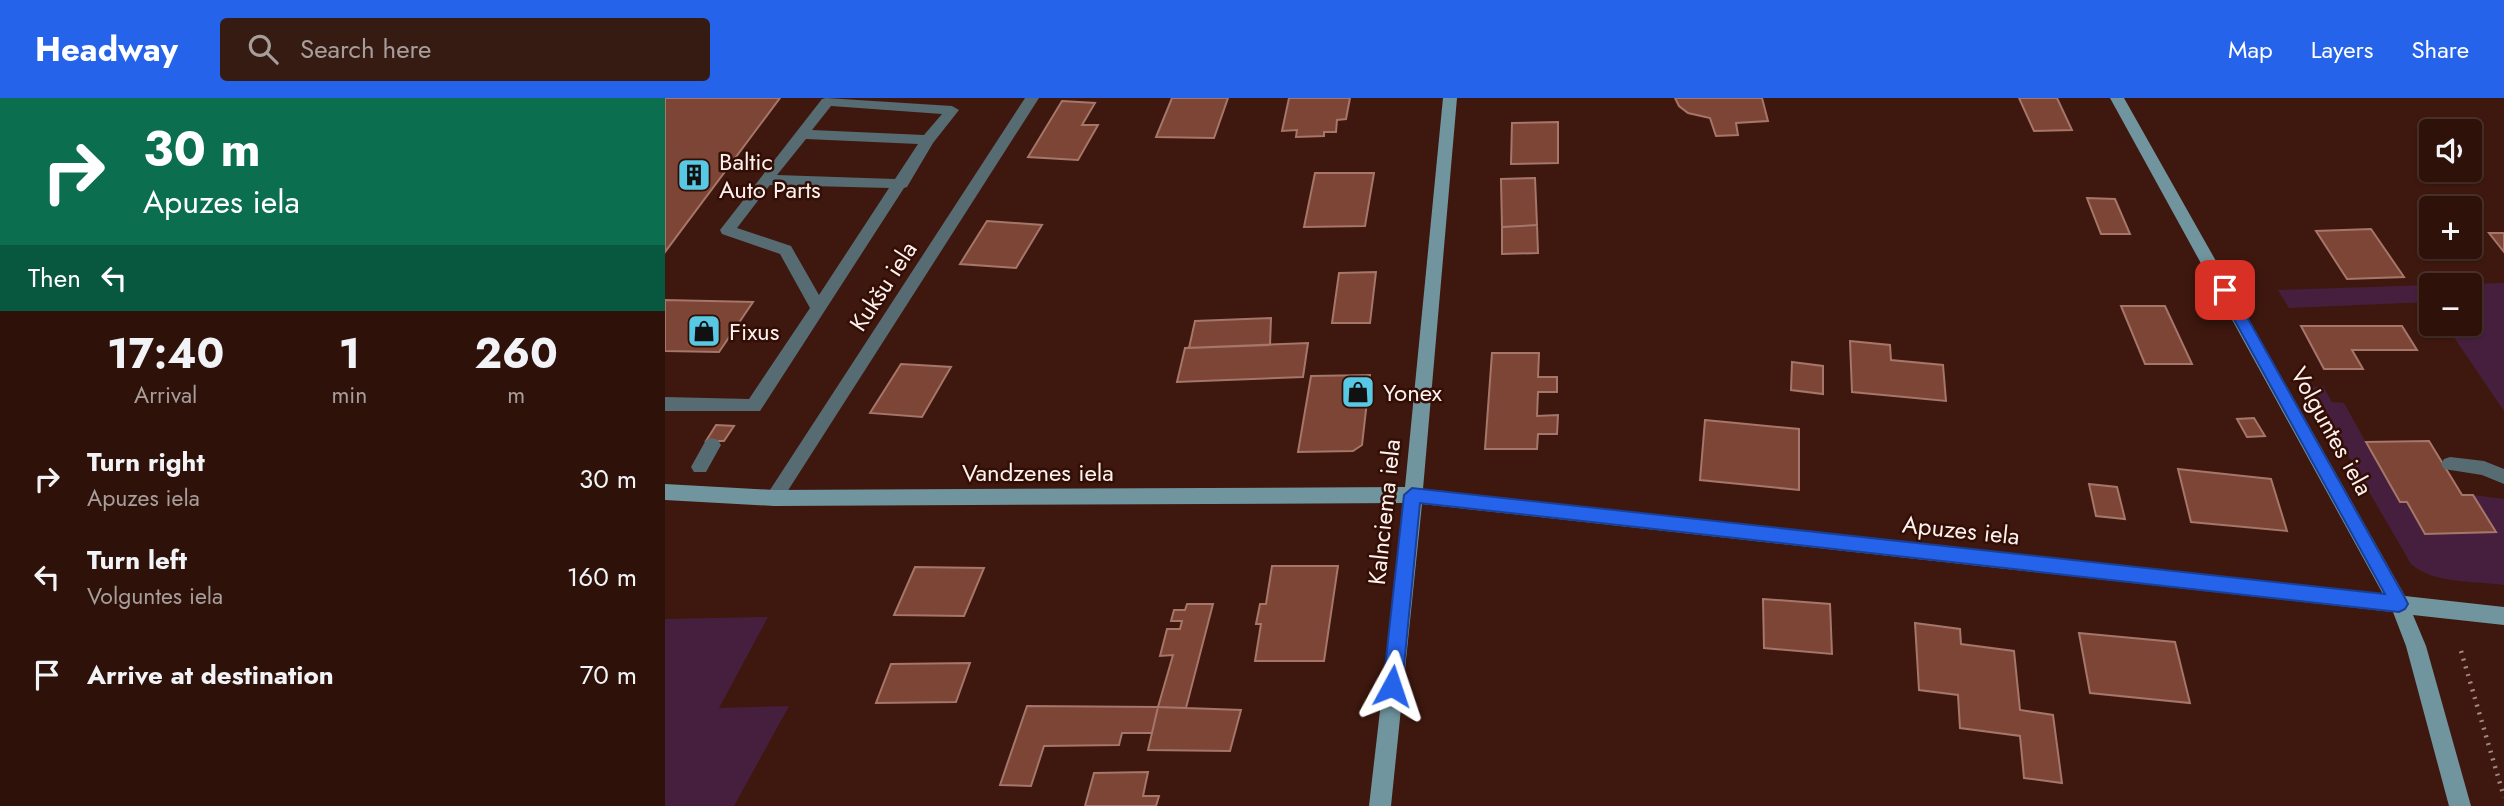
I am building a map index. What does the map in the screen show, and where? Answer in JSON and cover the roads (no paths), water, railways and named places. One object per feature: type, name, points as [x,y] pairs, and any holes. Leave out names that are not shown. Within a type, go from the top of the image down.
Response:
[{"type":"street","name":"Kukšu iela","points":[[774,498],[1032,98]]},
{"type":"street","name":"Kalnciema iela","points":[[1380,806],[1450,98]]},
{"type":"street","name":"Volguntes iela","points":[[2117,98],[2399,604],[2416,646],[2460,806]]},
{"type":"street","points":[[665,404],[754,406],[902,184],[928,140],[952,110],[827,102],[769,180],[727,230],[786,250],[818,308]]},
{"type":"street","points":[[801,134],[928,140]]},
{"type":"street","points":[[769,180],[902,184]]},
{"type":"street","points":[[700,467],[712,445]]},
{"type":"street","points":[[2450,464],[2484,468],[2504,477]]},
{"type":"street","name":"Vandzenes iela","points":[[665,492],[774,498],[1412,495]]},
{"type":"street","name":"Apuzes iela","points":[[1412,495],[2504,616]]},
{"type":"place","name":"Baltic Auto Parts","points":[[694,175]]},
{"type":"place","name":"Fixus","points":[[704,331]]},
{"type":"place","name":"Yonex","points":[[1358,392]]}]
